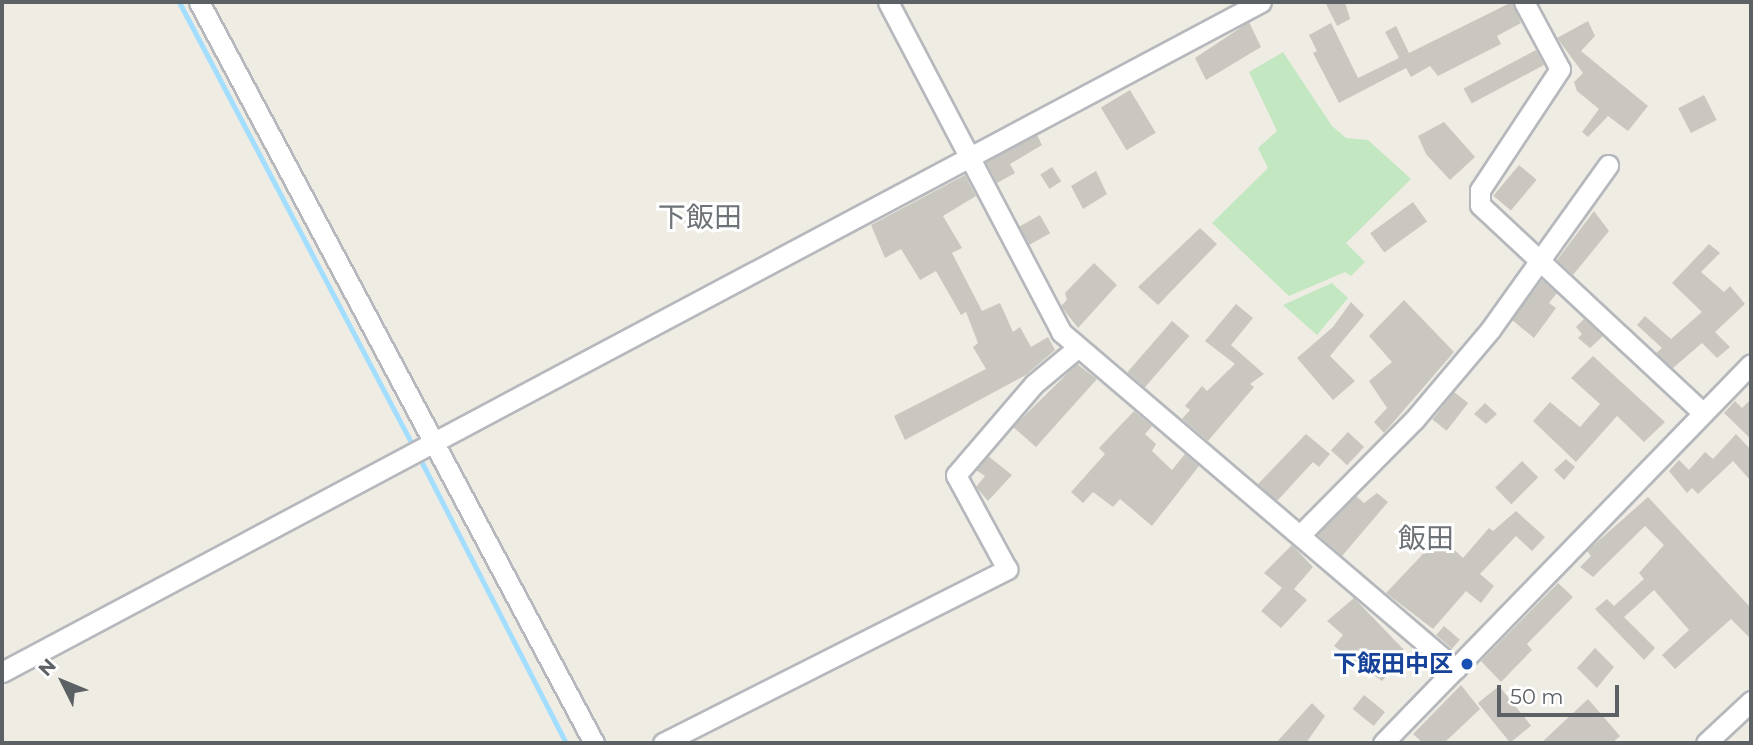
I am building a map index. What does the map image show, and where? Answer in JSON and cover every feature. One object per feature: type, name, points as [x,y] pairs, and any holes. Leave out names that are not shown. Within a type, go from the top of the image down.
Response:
[{"type":"street","points":[[200,2],[429,444],[594,743]]},
{"type":"street","points":[[888,2],[1060,332],[1076,349],[1302,534],[1456,668]]},
{"type":"street","points":[[2,672],[972,159],[1261,2]]},
{"type":"street","points":[[1524,2],[1560,69],[1532,119],[1480,190],[1480,205],[1541,258],[1703,413]]},
{"type":"street","points":[[1302,534],[1413,420],[1490,330],[1608,165]]},
{"type":"street","points":[[663,743],[1007,569],[956,475],[1034,384],[1076,349]]},
{"type":"street","points":[[1383,743],[1751,364]]},
{"type":"street","points":[[1706,743],[1751,701]]},
{"type":"green space","points":[[1283,52],[1332,126],[1346,138],[1368,140],[1411,179],[1346,243],[1365,262],[1351,276],[1345,272],[1289,296],[1212,223],[1268,168],[1258,148],[1277,131],[1249,72]]},
{"type":"green space","points":[[1332,283],[1348,298],[1317,335],[1283,305]]},
{"type":"building","points":[[1325,2],[1345,2],[1350,19],[1337,26]]},
{"type":"building","points":[[1512,2],[1521,23],[1497,36],[1501,44],[1438,76],[1430,66],[1411,77],[1406,68],[1339,103],[1313,53],[1317,51],[1309,35],[1331,23],[1358,78],[1399,58],[1385,32],[1396,26],[1409,53]]},
{"type":"building","points":[[1588,21],[1595,36],[1581,51],[1648,106],[1628,131],[1608,116],[1588,137],[1582,132],[1599,109],[1577,91],[1574,82],[1583,73],[1557,38]]},
{"type":"building","points":[[1249,22],[1261,47],[1206,80],[1195,58]]},
{"type":"building","points":[[1536,50],[1544,65],[1472,104],[1464,88]]},
{"type":"building","points":[[1130,90],[1156,133],[1127,150],[1101,108]]},
{"type":"building","points":[[1704,95],[1717,120],[1691,133],[1678,108]]},
{"type":"building","points":[[1444,122],[1475,157],[1450,180],[1426,154],[1418,136]]},
{"type":"building","points":[[1037,135],[1042,145],[1010,164],[1015,173],[997,183],[986,162]]},
{"type":"building","points":[[1519,165],[1537,180],[1511,210],[1493,196]]},
{"type":"building","points":[[1052,167],[1061,181],[1050,189],[1040,175]]},
{"type":"building","points":[[1096,171],[1107,194],[1083,209],[1071,186]]},
{"type":"building","points":[[965,175],[976,196],[943,216],[962,248],[952,253],[982,311],[1000,303],[1013,332],[1020,327],[1031,347],[1048,337],[1055,350],[1026,375],[905,440],[894,416],[986,369],[973,347],[978,343],[966,312],[961,315],[936,271],[920,280],[901,249],[885,258],[871,225]]},
{"type":"building","points":[[1413,202],[1427,221],[1384,253],[1370,233]]},
{"type":"building","points":[[1594,211],[1609,231],[1573,275],[1557,260]]},
{"type":"building","points":[[1040,215],[1050,233],[1029,245],[1019,227]]},
{"type":"building","points":[[1200,228],[1217,244],[1158,305],[1138,287]]},
{"type":"building","points":[[1709,244],[1720,253],[1701,272],[1724,292],[1730,286],[1745,304],[1715,332],[1730,347],[1717,358],[1702,343],[1673,368],[1656,353],[1662,348],[1637,325],[1645,316],[1671,339],[1702,312],[1672,283]]},
{"type":"building","points":[[1094,263],[1117,285],[1078,328],[1061,306],[1067,300],[1065,293]]},
{"type":"building","points":[[1542,280],[1557,293],[1549,303],[1556,308],[1534,338],[1512,320]]},
{"type":"building","points":[[1404,300],[1454,352],[1384,433],[1374,422],[1387,408],[1369,381],[1392,362],[1369,336]]},
{"type":"building","points":[[1351,302],[1364,315],[1330,356],[1355,381],[1333,400],[1297,358],[1333,327]]},
{"type":"building","points":[[1236,304],[1253,318],[1231,345],[1264,374],[1250,384],[1254,387],[1208,441],[1182,419],[1190,410],[1185,406],[1202,386],[1207,391],[1235,364],[1205,341]]},
{"type":"building","points":[[1584,319],[1603,336],[1590,348],[1578,338],[1582,334],[1576,327]]},
{"type":"building","points":[[1172,321],[1189,336],[1145,387],[1127,372]]},
{"type":"building","points":[[1593,356],[1665,422],[1644,442],[1617,416],[1576,462],[1533,421],[1550,402],[1580,427],[1600,404],[1571,378]]},
{"type":"building","points":[[1077,364],[1097,379],[1036,447],[1013,427]]},
{"type":"building","points":[[1454,392],[1468,403],[1447,431],[1432,420]]},
{"type":"building","points":[[1751,399],[1751,439],[1724,413],[1735,401],[1742,408]]},
{"type":"building","points":[[1485,403],[1497,414],[1486,424],[1474,414]]},
{"type":"building","points":[[1134,411],[1152,426],[1145,434],[1156,444],[1152,451],[1172,470],[1185,454],[1199,466],[1152,526],[1120,499],[1113,507],[1093,492],[1083,503],[1071,492],[1105,454],[1099,448]]},
{"type":"building","points":[[1348,432],[1364,447],[1347,465],[1331,450]]},
{"type":"building","points":[[1306,434],[1330,454],[1319,467],[1313,462],[1277,501],[1258,484]]},
{"type":"building","points":[[1736,434],[1751,450],[1751,481],[1733,461],[1698,494],[1692,488],[1687,493],[1669,471],[1679,460],[1689,470],[1705,452],[1713,459]]},
{"type":"building","points":[[988,456],[1012,475],[988,501],[976,487],[985,476],[976,470]]},
{"type":"building","points":[[1566,459],[1575,467],[1564,480],[1554,470]]},
{"type":"building","points":[[1522,461],[1538,477],[1511,504],[1495,488]]},
{"type":"building","points":[[1377,493],[1388,502],[1342,556],[1318,535],[1356,496],[1364,503]]},
{"type":"building","points":[[1648,497],[1751,608],[1751,639],[1731,619],[1675,669],[1662,655],[1689,630],[1654,590],[1624,617],[1655,648],[1644,660],[1595,609],[1607,599],[1614,606],[1644,579],[1639,573],[1664,545],[1645,526],[1593,577],[1580,567],[1591,556],[1587,551]]},
{"type":"building","points":[[1516,511],[1545,537],[1532,551],[1516,536],[1480,574],[1494,586],[1481,603],[1466,591],[1433,629],[1386,593],[1440,536],[1463,558],[1489,528],[1493,531]]},
{"type":"building","points":[[1292,545],[1313,567],[1294,589],[1307,600],[1281,628],[1261,611],[1282,588],[1264,573]]},
{"type":"building","points":[[1558,583],[1573,597],[1527,644],[1532,650],[1501,682],[1481,661]]},
{"type":"building","points":[[1354,598],[1406,652],[1382,681],[1334,646],[1343,635],[1327,621]]},
{"type":"building","points":[[1444,626],[1460,640],[1452,649],[1436,635]]},
{"type":"building","points":[[1595,648],[1614,667],[1597,688],[1577,668]]},
{"type":"building","points":[[1461,685],[1480,709],[1444,743],[1423,743],[1413,734]]},
{"type":"building","points":[[1499,686],[1531,726],[1510,743],[1478,703]]},
{"type":"building","points":[[1364,695],[1385,712],[1374,726],[1353,709]]},
{"type":"building","points":[[1588,699],[1620,736],[1612,743],[1541,743]]},
{"type":"building","points":[[1312,703],[1325,716],[1306,743],[1276,743]]},
{"type":"waterway","points":[[179,2],[414,448]]},
{"type":"waterway","points":[[419,457],[566,743]]},
{"type":"place","name":"下飯田中区","points":[[1467,664]]},
{"type":"district","name":"下飯田","points":[[700,217]]},
{"type":"district","name":"飯田","points":[[1426,538]]}]
